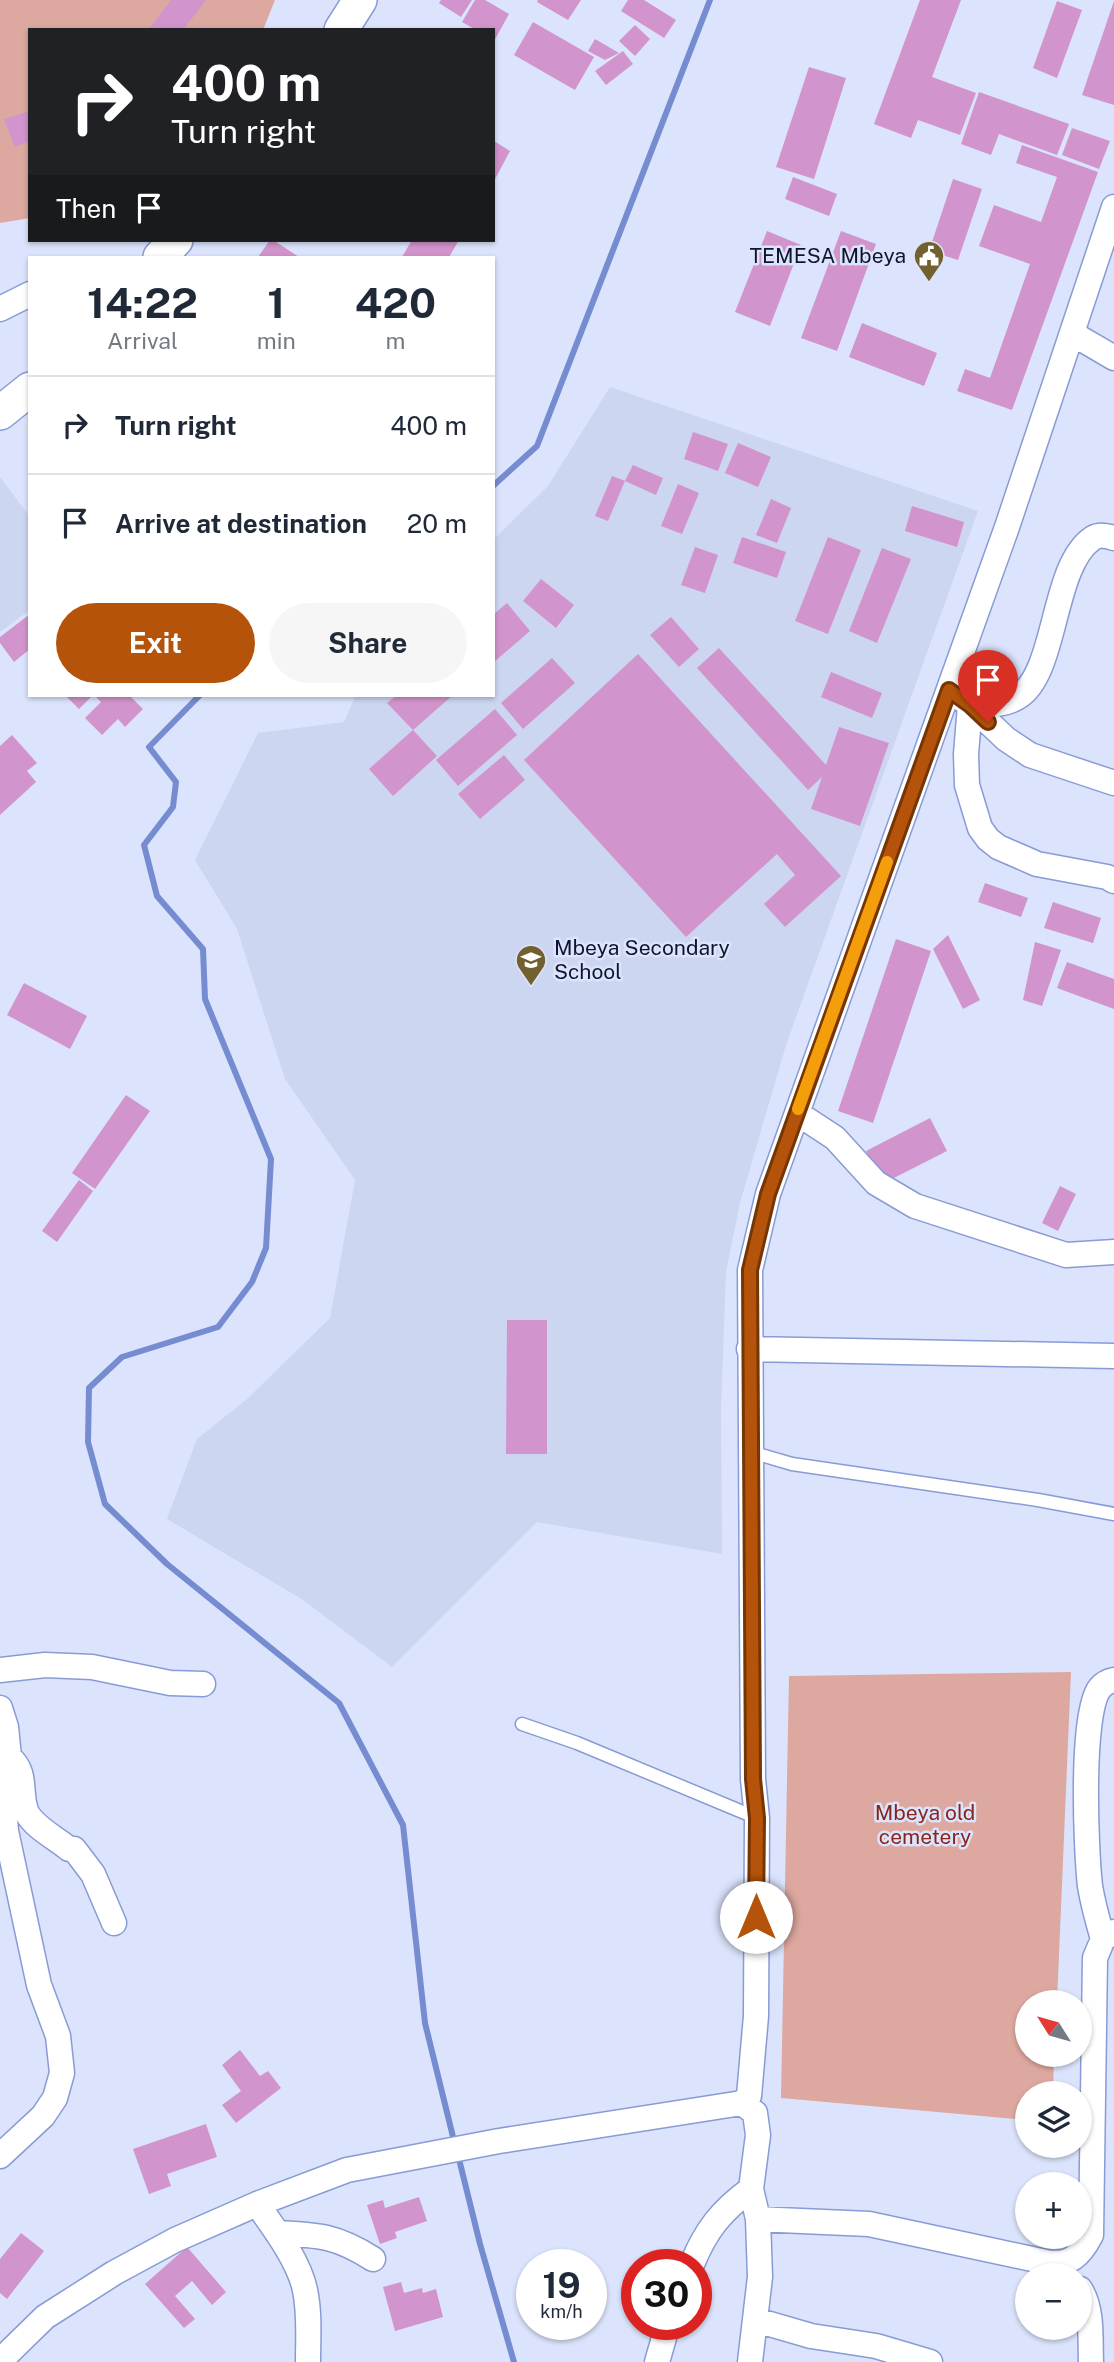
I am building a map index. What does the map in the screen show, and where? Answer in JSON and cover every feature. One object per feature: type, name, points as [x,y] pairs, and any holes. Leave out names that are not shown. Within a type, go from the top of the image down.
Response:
[{"type":"street","points":[[342,28],[360,0]]},
{"type":"street","points":[[0,2361],[45,2317],[114,2273],[175,2240],[347,2169],[499,2141],[742,2103],[749,2096],[755,2027],[757,1818],[753,1779],[750,1270],[768,1194],[949,690],[1073,334],[1114,207]]},
{"type":"street","points":[[161,256],[174,242]]},
{"type":"street","points":[[0,309],[28,296]]},
{"type":"street","points":[[1073,334],[1114,358]]},
{"type":"street","points":[[0,413],[28,392]]},
{"type":"street","points":[[970,705],[1007,702],[1026,690],[1041,666],[1054,618],[1077,556],[1093,538],[1114,538]]},
{"type":"street","points":[[949,690],[970,705],[1006,739],[1030,755],[1114,783]]},
{"type":"street","points":[[970,705],[965,754],[967,785],[980,828],[988,839],[998,847],[1037,864],[1107,877],[1114,881]]},
{"type":"street","points":[[797,1113],[835,1138],[876,1183],[915,1206],[1066,1255],[1114,1252]]},
{"type":"street","points":[[749,1349],[1114,1356]]},
{"type":"street","points":[[0,1670],[45,1665],[92,1667],[170,1683],[203,1684]]},
{"type":"street","points":[[1071,2263],[1084,2249],[1091,2235],[1095,1958],[1108,1935],[1091,1889],[1085,1832],[1089,1718],[1101,1686],[1114,1680]]},
{"type":"street","points":[[0,1708],[6,1727],[9,1757],[3,1793],[6,1831],[39,1985],[58,2036],[62,2073],[55,2098],[43,2116],[0,2156]]},
{"type":"street","points":[[9,1757],[20,1769],[27,1811],[36,1824],[69,1849],[74,1849],[93,1874],[114,1923]]},
{"type":"street","points":[[742,2103],[751,2109],[757,2118],[758,2135],[751,2189],[758,2219],[760,2277],[750,2362]]},
{"type":"street","points":[[698,2249],[718,2217],[751,2189]]},
{"type":"street","points":[[257,2204],[277,2233],[304,2287],[309,2317],[308,2362]]},
{"type":"street","points":[[758,2219],[869,2224],[1048,2263]]},
{"type":"street","points":[[277,2233],[317,2235],[349,2244],[373,2259]]},
{"type":"street","points":[[756,2320],[811,2336],[876,2346],[930,2362]]},
{"type":"street","points":[[657,2362],[663,2340]]},
{"type":"street","points":[[1090,2340],[1091,2362]]},
{"type":"lane","points":[[751,1452],[792,1464],[1038,1500],[1114,1514]]},
{"type":"lane","points":[[523,1724],[577,1743],[757,1818]]},
{"type":"shaded area","name":"Mbeya Secondary School","points":[[610,387],[978,511],[786,1045],[740,1203],[726,1272],[721,1408],[722,1554],[537,1522],[392,1667],[303,1600],[167,1519],[197,1439],[247,1399],[330,1318],[355,1180],[285,1079],[237,929],[195,860],[258,733],[344,722],[355,697],[495,697],[495,538],[548,486]]},
{"type":"shaded area","points":[[0,477],[28,514],[28,611],[0,632]]},
{"type":"green space","points":[[0,0],[275,0],[264,28],[28,28],[28,218],[0,223]]},
{"type":"green space","name":"Mbeya old cemetery","points":[[1071,1672],[1058,1990],[1015,1990],[1015,2067],[1054,2067],[1053,2081],[1015,2081],[1015,2119],[781,2098],[789,1676]]},
{"type":"building","points":[[171,0],[206,0],[185,28],[150,28]]},
{"type":"building","points":[[441,0],[472,0],[461,17],[439,3]]},
{"type":"building","points":[[475,0],[485,0],[509,14],[495,39],[495,28],[472,28],[462,22]]},
{"type":"building","points":[[581,0],[568,20],[537,2]]},
{"type":"building","points":[[628,0],[644,0],[676,20],[664,38],[621,11]]},
{"type":"building","points":[[920,0],[961,0],[932,77],[976,93],[960,135],[918,120],[911,138],[874,124]]},
{"type":"building","points":[[1057,1],[1082,10],[1057,78],[1033,68]]},
{"type":"building","points":[[1114,1],[1114,105],[1082,95]]},
{"type":"building","points":[[533,22],[594,57],[575,90],[514,55]]},
{"type":"building","points":[[635,25],[650,39],[635,56],[619,41]]},
{"type":"building","points":[[595,39],[619,53],[605,60],[588,51]]},
{"type":"building","points":[[623,51],[633,64],[606,85],[595,71]]},
{"type":"building","points":[[809,67],[846,78],[814,179],[776,167]]},
{"type":"building","points":[[979,92],[1069,124],[1057,155],[999,134],[991,155],[961,144]]},
{"type":"building","points":[[28,112],[28,142],[15,147],[4,119]]},
{"type":"building","points":[[1072,128],[1110,141],[1099,169],[1062,155]]},
{"type":"building","points":[[495,142],[510,151],[495,179]]},
{"type":"building","points":[[1022,145],[1098,172],[1012,410],[957,391],[965,369],[990,378],[1030,264],[979,246],[994,205],[1041,222],[1057,177],[1016,163]]},
{"type":"building","points":[[793,177],[837,194],[829,216],[785,199]]},
{"type":"building","points":[[953,179],[982,189],[958,260],[929,251]]},
{"type":"building","points":[[767,231],[801,245],[770,326],[735,312]]},
{"type":"building","points":[[841,231],[876,244],[837,351],[801,338]]},
{"type":"building","points":[[269,242],[276,242],[297,256],[259,256]]},
{"type":"building","points":[[411,242],[458,242],[450,256],[403,256]]},
{"type":"building","points":[[862,323],[937,353],[924,386],[849,357]]},
{"type":"building","points":[[693,432],[728,444],[718,471],[684,459]]},
{"type":"building","points":[[738,443],[771,457],[758,487],[725,473]]},
{"type":"building","points":[[633,465],[663,478],[656,495],[625,481]]},
{"type":"building","points":[[612,476],[625,481],[608,521],[595,516]]},
{"type":"building","points":[[678,484],[699,493],[682,534],[661,526]]},
{"type":"building","points":[[771,499],[791,508],[777,543],[756,535]]},
{"type":"building","points":[[912,506],[964,522],[957,547],[905,531]]},
{"type":"building","points":[[742,537],[786,552],[777,578],[733,563]]},
{"type":"building","points":[[828,537],[861,550],[828,634],[795,621]]},
{"type":"building","points":[[695,547],[718,555],[705,593],[681,585]]},
{"type":"building","points":[[882,548],[911,559],[877,643],[849,631]]},
{"type":"building","points":[[541,579],[574,605],[556,628],[523,601]]},
{"type":"building","points":[[507,603],[530,631],[495,661],[495,613]]},
{"type":"building","points":[[28,616],[28,651],[14,662],[0,643],[0,637]]},
{"type":"building","points":[[671,617],[699,649],[679,667],[650,635]]},
{"type":"building","points":[[719,648],[826,765],[839,727],[889,743],[860,826],[811,809],[822,777],[808,790],[697,668]]},
{"type":"building","points":[[638,654],[841,876],[785,927],[764,904],[795,875],[777,854],[686,937],[524,760]]},
{"type":"building","points":[[552,658],[575,683],[523,729],[501,703]]},
{"type":"building","points":[[831,672],[882,693],[872,718],[821,697]]},
{"type":"building","points":[[67,697],[91,697],[79,709]]},
{"type":"building","points":[[96,697],[131,697],[143,709],[125,727],[118,719],[102,735],[85,718],[101,702]]},
{"type":"building","points":[[394,697],[451,697],[413,730],[387,703]]},
{"type":"building","points":[[495,709],[517,735],[458,786],[436,760]]},
{"type":"building","points":[[413,730],[437,756],[393,796],[369,769]]},
{"type":"building","points":[[12,735],[37,763],[27,771],[36,782],[0,815],[0,746]]},
{"type":"building","points":[[504,755],[525,780],[480,819],[458,794]]},
{"type":"building","points":[[985,883],[1028,898],[1021,917],[978,902]]},
{"type":"building","points":[[1053,902],[1101,918],[1093,943],[1044,928]]},
{"type":"building","points":[[948,935],[980,1000],[963,1009],[933,949]]},
{"type":"building","points":[[896,939],[931,951],[873,1123],[838,1111]]},
{"type":"building","points":[[1035,942],[1061,950],[1042,1006],[1023,1000]]},
{"type":"building","points":[[1067,962],[1114,979],[1114,1009],[1057,988]]},
{"type":"building","points":[[24,983],[87,1016],[70,1049],[7,1015]]},
{"type":"building","points":[[126,1095],[150,1111],[95,1189],[72,1173]]},
{"type":"building","points":[[930,1118],[947,1151],[882,1184],[866,1151]]},
{"type":"building","points":[[79,1180],[93,1191],[57,1242],[42,1231]]},
{"type":"building","points":[[1060,1186],[1076,1194],[1058,1231],[1042,1223]]},
{"type":"building","points":[[507,1320],[547,1320],[547,1454],[506,1454]]},
{"type":"building","points":[[240,2050],[260,2076],[268,2071],[281,2088],[236,2123],[222,2105],[241,2091],[222,2065]]},
{"type":"building","points":[[206,2124],[217,2157],[167,2174],[171,2186],[149,2194],[133,2149]]},
{"type":"building","points":[[419,2197],[427,2221],[395,2232],[397,2238],[380,2244],[367,2205],[383,2200],[385,2208]]},
{"type":"building","points":[[21,2233],[44,2251],[7,2299],[0,2293],[0,2259]]},
{"type":"building","points":[[187,2247],[226,2292],[212,2305],[192,2281],[175,2296],[195,2319],[184,2328],[145,2284]]},
{"type":"building","points":[[401,2282],[404,2293],[422,2288],[423,2293],[436,2289],[443,2317],[395,2331],[383,2287]]},
{"type":"waterway","points":[[495,484],[537,446],[710,0]]},
{"type":"waterway","points":[[198,697],[149,747],[176,782],[173,807],[144,845],[157,896],[203,949],[205,999],[271,1159],[266,1248],[252,1282],[218,1327],[122,1357],[89,1388],[88,1442],[105,1504],[167,1564],[339,1703],[403,1825],[425,2023],[455,2145]]},
{"type":"waterway","points":[[458,2155],[514,2362]]},
{"type":"slow traffic","points":[[798,1109],[887,862]]},
{"type":"place","name":"TEMESA Mbeya","points":[[929,283]]},
{"type":"place","name":"Mbeya Secondary School","points":[[531,987]]},
{"type":"route","points":[[756,1917],[750,1270],[768,1194],[949,690],[988,722]]}]
